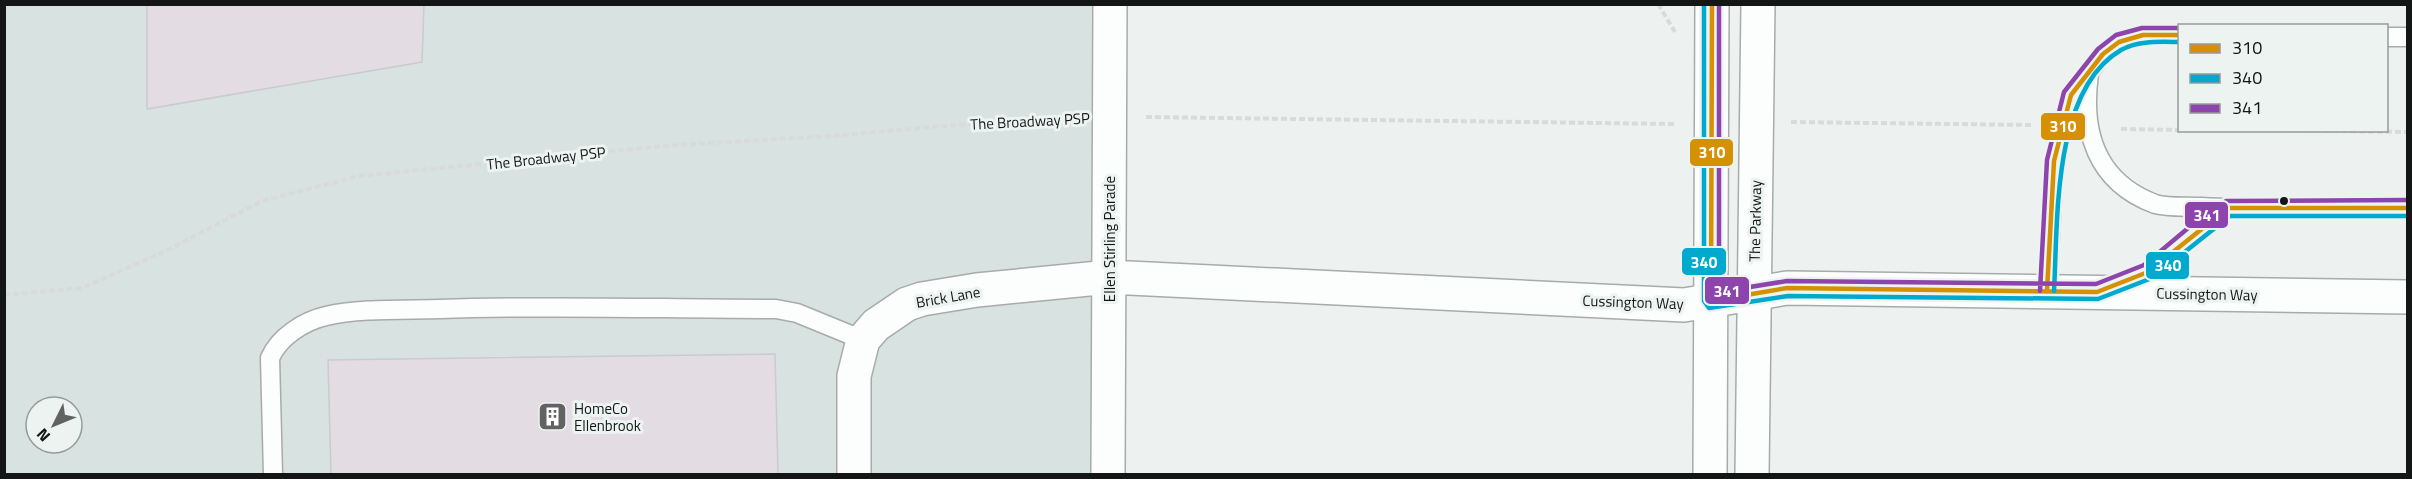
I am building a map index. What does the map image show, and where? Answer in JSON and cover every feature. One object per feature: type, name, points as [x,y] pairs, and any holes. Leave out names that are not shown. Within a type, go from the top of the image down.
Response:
[{"type":"street","name":"Ellen Stirling Parade","points":[[1108,474],[1110,4]]},
{"type":"street","points":[[1710,474],[1712,4]]},
{"type":"street","name":"The Parkway","points":[[1752,474],[1758,4]]},
{"type":"street","name":"Cussington Way","points":[[1109,277],[1672,304],[1711,301],[1787,288],[2408,297]]},
{"type":"street","name":"Brick Lane","points":[[863,340],[891,313],[922,299],[1109,277]]},
{"type":"street","points":[[854,474],[854,376],[863,340]]},
{"type":"lane","points":[[2047,291],[2054,161],[2061,126],[2071,95],[2103,54],[2119,42],[2143,35],[2178,35]]},
{"type":"lane","points":[[2388,37],[2408,37]]},
{"type":"lane","points":[[2089,74],[2086,94],[2088,129],[2095,151],[2109,172],[2128,188],[2157,204],[2228,208],[2408,208]]},
{"type":"lane","points":[[2097,292],[2148,273],[2191,235],[2228,208]]},
{"type":"lane","points":[[273,474],[270,358],[274,349],[286,337],[303,325],[327,316],[467,308],[776,309],[797,313],[863,340]]},
{"type":"path","name":"The Broadway PSP","points":[[4,296],[82,288],[164,252],[262,201],[359,176],[675,145],[831,136],[1012,120],[1109,117],[1684,124],[1712,122]]},
{"type":"path","points":[[1756,123],[2061,126]]},
{"type":"path","points":[[2088,129],[2178,130]]},
{"type":"path","points":[[2388,132],[2408,132]]},
{"type":"shaded area","points":[[4,5],[1110,5],[1108,474],[5,474]]},
{"type":"building","points":[[147,4],[424,4],[422,62],[147,109]]},
{"type":"building","name":"HomeCo Ellenbrook","points":[[775,354],[778,474],[331,474],[328,360]]},
{"type":"transit line","name":"340","points":[[1704,4],[1704,301],[1709,308],[1788,296],[2098,299],[2152,278],[2230,216],[2408,216]]},
{"type":"transit line","name":"310","points":[[1711,301],[1712,4]]},
{"type":"transit line","name":"341","points":[[1719,4],[1719,292],[1787,281],[2096,284],[2144,265],[2187,229],[2226,201],[2408,200]]},
{"type":"transit line","name":"341","points":[[2040,291],[2047,160],[2064,92],[2098,49],[2116,35],[2142,28],[2178,28]]},
{"type":"transit line","name":"310","points":[[2047,291],[2054,161],[2071,95],[2103,54],[2119,42],[2143,35],[2178,35]]},
{"type":"transit line","name":"340","points":[[2054,291],[2056,229],[2063,159],[2071,125],[2082,95],[2098,69],[2121,50],[2142,43],[2178,42]]},
{"type":"transit line","name":"310","points":[[1711,301],[1787,288],[2097,292],[2148,272],[2228,208],[2408,208]]},
{"type":"place","name":"HomeCo Ellenbrook","points":[[553,417]]}]
